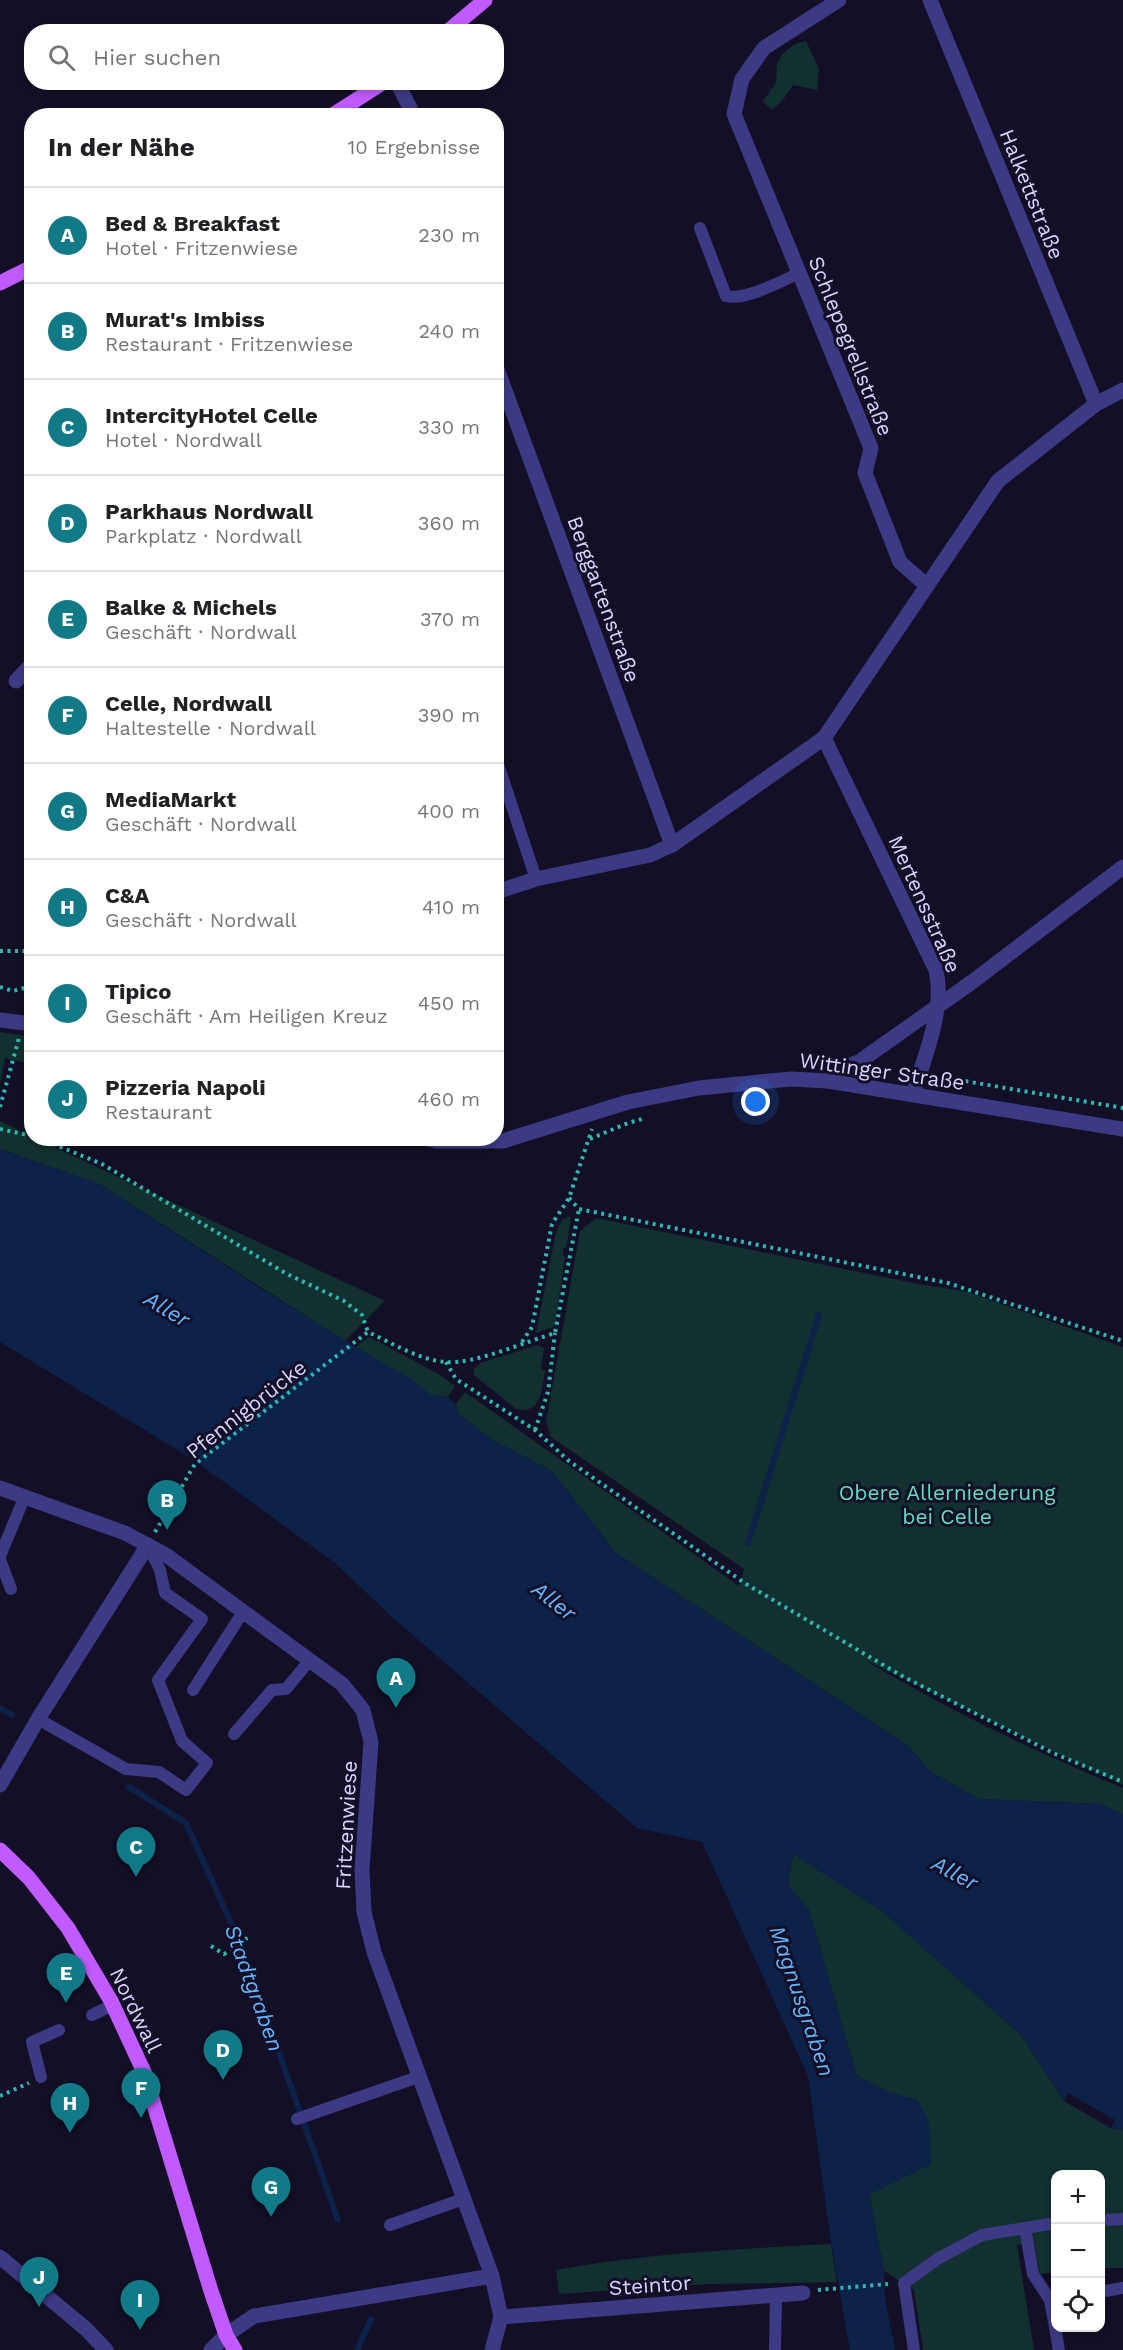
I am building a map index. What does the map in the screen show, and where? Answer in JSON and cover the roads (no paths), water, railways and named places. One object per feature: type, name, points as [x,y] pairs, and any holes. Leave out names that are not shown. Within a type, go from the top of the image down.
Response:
[{"type":"main road","points":[[456,24],[485,0]]},
{"type":"main road","points":[[343,108],[372,90]]},
{"type":"main road","points":[[0,284],[24,271]]},
{"type":"main road","name":"Nordwall","points":[[0,1850],[29,1878],[68,1928],[113,2005],[144,2072],[226,2335],[235,2350]]},
{"type":"street","name":"Schlepegrellstraße","points":[[839,0],[764,48],[742,79],[734,114],[871,448],[865,473],[900,562],[927,586]]},
{"type":"street","name":"Halkettstraße","points":[[930,0],[1096,404]]},
{"type":"street","points":[[401,90],[410,108]]},
{"type":"street","name":"Berggartenstraße","points":[[504,388],[672,845]]},
{"type":"street","points":[[504,889],[536,879],[650,855],[672,845],[824,738],[999,481],[1096,404],[1123,390]]},
{"type":"street","points":[[16,681],[24,672]]},
{"type":"street","name":"Mertensstraße","points":[[824,738],[936,970],[940,986],[939,1005],[915,1088]]},
{"type":"street","points":[[863,1059],[1123,867]]},
{"type":"street","points":[[0,1020],[24,1023]]},
{"type":"street","name":"Wittinger Straße","points":[[504,1141],[628,1102],[699,1088],[791,1078],[915,1088],[1123,1129]]},
{"type":"street","name":"Fritzenwiese","points":[[0,1488],[125,1533],[166,1555],[342,1683],[363,1710],[371,1742],[362,1870],[364,1912],[374,1952],[492,2276],[501,2317],[492,2350]]},
{"type":"street","points":[[0,1785],[38,1719],[148,1545]]},
{"type":"street","points":[[0,2257],[86,2329],[106,2350]]},
{"type":"street","points":[[211,2350],[226,2335],[254,2316],[492,2276]]},
{"type":"street","name":"Steintor","points":[[501,2317],[776,2297],[803,2293]]},
{"type":"lane","points":[[700,228],[726,296],[746,295],[800,273]]},
{"type":"lane","points":[[504,782],[536,879]]},
{"type":"lane","points":[[837,1068],[863,1059]]},
{"type":"lane","points":[[0,1556],[25,1496]]},
{"type":"lane","points":[[38,1719],[126,1769],[159,1772],[186,1790],[207,1763],[182,1741],[158,1680],[202,1619],[165,1593],[160,1570],[148,1545]]},
{"type":"lane","points":[[0,1560],[11,1589]]},
{"type":"lane","points":[[193,1690],[243,1612]]},
{"type":"lane","points":[[234,1734],[272,1690],[286,1689],[310,1660]]},
{"type":"lane","points":[[92,2015],[113,2005]]},
{"type":"lane","points":[[41,2077],[32,2042],[59,2030]]},
{"type":"lane","points":[[297,2119],[418,2077]]},
{"type":"lane","points":[[390,2225],[463,2199]]},
{"type":"lane","points":[[1105,2220],[1123,2219]]},
{"type":"lane","points":[[914,2350],[904,2283],[939,2258],[982,2235],[1051,2224]]},
{"type":"lane","points":[[1025,2228],[1033,2274],[1051,2297]]},
{"type":"lane","points":[[1105,2291],[1123,2288]]},
{"type":"lane","points":[[775,2350],[776,2297]]},
{"type":"lane","points":[[1057,2332],[1059,2350]]},
{"type":"water","points":[[0,1149],[99,1184],[257,1286],[410,1378],[431,1395],[448,1397],[456,1404],[457,1413],[494,1441],[552,1471],[616,1553],[907,1745],[931,1772],[979,1799],[1099,1804],[1123,1814],[1123,2130],[1111,2128],[1064,2101],[1022,2036],[881,1910],[793,1854],[788,1886],[809,1910],[857,2076],[890,2093],[917,2100],[929,2121],[931,2164],[869,2195],[884,2271],[885,2298],[895,2350],[850,2350],[830,2236],[808,2076],[702,1842],[637,1828],[394,1619],[335,1563],[194,1460],[0,1342]]},
{"type":"waterway","points":[[748,1543],[819,1315]]},
{"type":"waterway","name":"Stadtgraben","points":[[0,1708],[12,1715]]},
{"type":"waterway","name":"Stadtgraben","points":[[129,1787],[186,1823],[241,1945],[338,2220]]},
{"type":"waterway","name":"Stadtgraben","points":[[357,2350],[371,2319]]},
{"type":"place","name":"Murat's Imbiss","points":[[167,1530]]},
{"type":"place","name":"Bed & Breakfast","points":[[396,1708]]},
{"type":"place","name":"IntercityHotel Celle","points":[[136,1877]]},
{"type":"place","name":"Balke & Michels","points":[[66,2003]]},
{"type":"place","name":"Parkhaus Nordwall","points":[[223,2080]]},
{"type":"place","name":"Celle, Nordwall","points":[[141,2118]]},
{"type":"place","name":"C&A","points":[[70,2133]]},
{"type":"place","name":"MediaMarkt","points":[[271,2217]]},
{"type":"place","name":"Pizzeria Napoli","points":[[39,2307]]},
{"type":"place","name":"Tipico","points":[[140,2330]]},
{"type":"water label","name":"Aller","points":[[167,1309]]},
{"type":"water label","name":"Aller","points":[[554,1601]]},
{"type":"water label","name":"Aller","points":[[955,1873]]},
{"type":"water label","name":"Magnusgraben","points":[[802,2001]]},
{"type":"park label","name":"Obere Allerniederung bei Celle","points":[[947,1504]]}]
